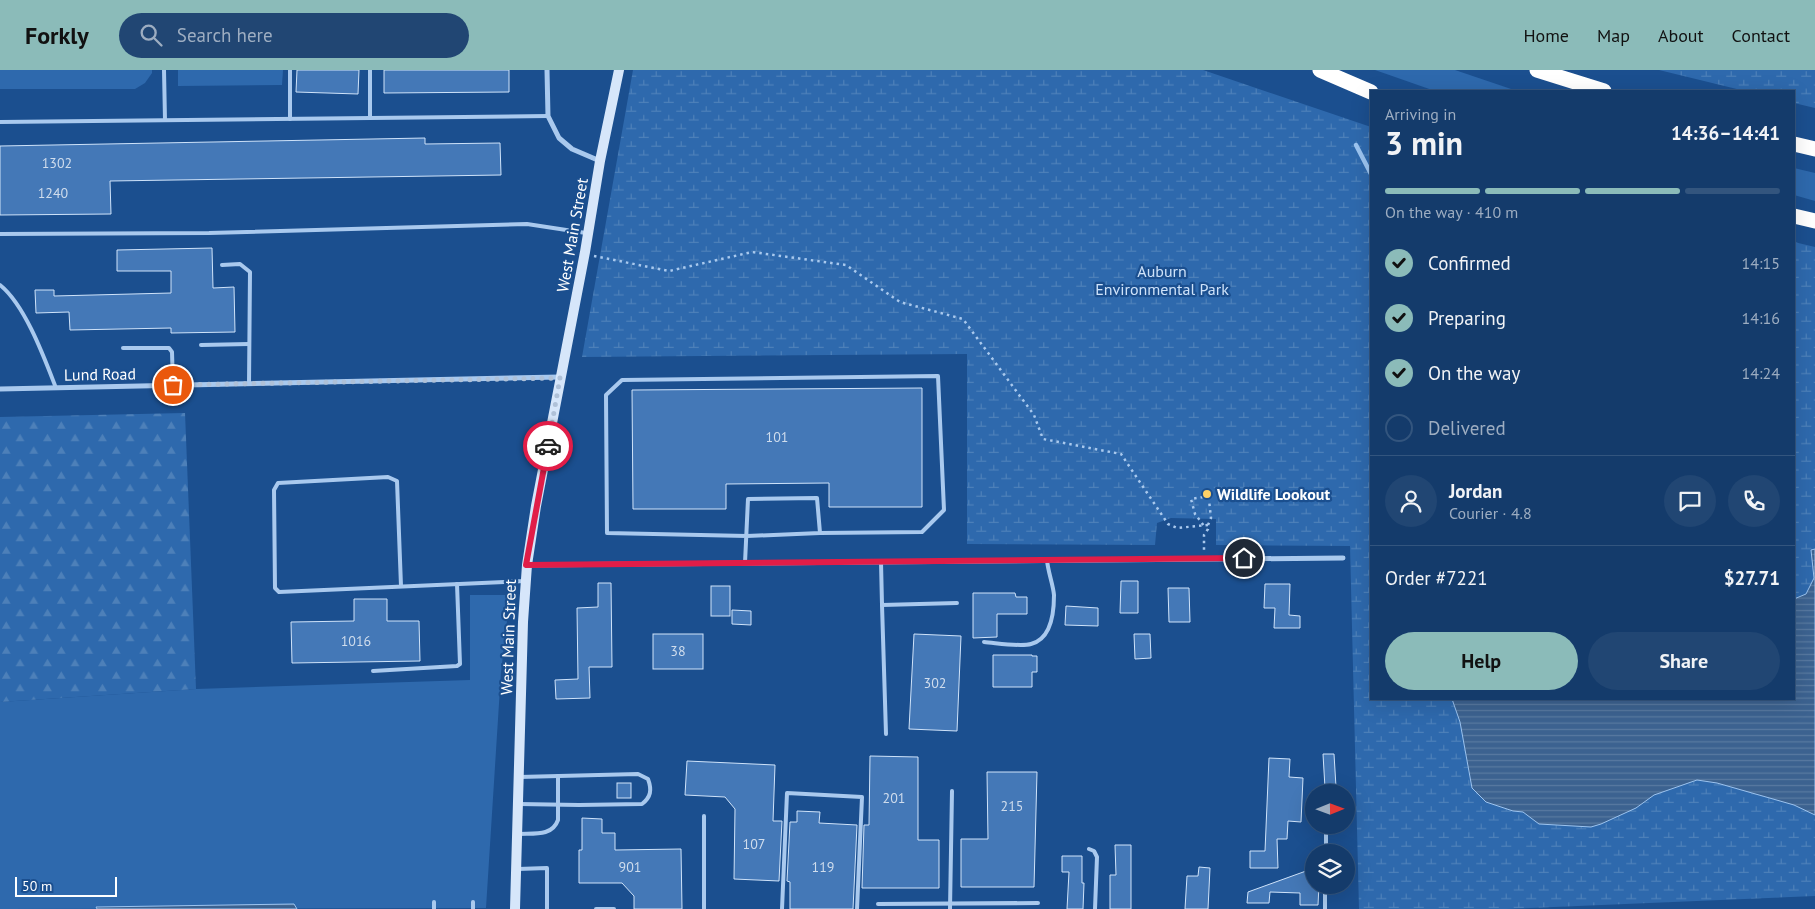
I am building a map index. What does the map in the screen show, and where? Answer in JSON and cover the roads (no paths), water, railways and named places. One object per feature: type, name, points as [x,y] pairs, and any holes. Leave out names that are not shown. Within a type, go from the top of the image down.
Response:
[{"type":"highway","points":[[1320,70],[1370,92]]},
{"type":"highway","points":[[1537,70],[1601,90]]},
{"type":"highway","points":[[1795,144],[1815,149]]},
{"type":"highway","points":[[1795,216],[1815,222]]},
{"type":"main road","points":[[600,161],[619,70]]},
{"type":"main road","name":"West Main Street","points":[[515,909],[526,565],[600,161]]},
{"type":"street","name":"West Main Street","points":[[547,70],[548,116],[559,138],[581,154],[600,161]]},
{"type":"street","name":"Lund Road","points":[[0,389],[560,378]]},
{"type":"street","points":[[526,565],[1343,558]]},
{"type":"lane","points":[[164,70],[165,120]]},
{"type":"lane","points":[[290,70],[290,119]]},
{"type":"lane","points":[[370,70],[370,118]]},
{"type":"lane","points":[[0,122],[548,116]]},
{"type":"lane","points":[[0,234],[199,233],[527,224],[588,233]]},
{"type":"lane","points":[[222,265],[240,264],[250,272],[249,384]]},
{"type":"lane","points":[[0,285],[10,293],[24,314],[56,388]]},
{"type":"lane","points":[[202,345],[249,344]]},
{"type":"lane","points":[[124,348],[169,348],[172,352],[173,385]]},
{"type":"lane","points":[[938,376],[944,510],[922,532],[820,532],[747,536],[606,534],[606,395],[622,380],[938,376]]},
{"type":"lane","points":[[401,586],[397,481],[388,477],[278,483],[274,490],[275,588],[279,592],[526,580]]},
{"type":"lane","points":[[745,563],[748,499],[817,498],[820,532]]},
{"type":"lane","points":[[984,642],[1030,645],[1040,641],[1048,630],[1052,616],[1054,594],[1047,560]]},
{"type":"lane","points":[[881,562],[886,734]]},
{"type":"lane","points":[[373,670],[457,666],[460,664],[457,584]]},
{"type":"lane","points":[[882,605],[957,603]]},
{"type":"lane","points":[[518,804],[642,804],[651,794],[651,786],[648,779],[638,774],[519,777]]},
{"type":"lane","points":[[517,834],[552,830],[558,820],[558,776]]},
{"type":"lane","points":[[950,907],[952,791]]},
{"type":"lane","points":[[782,909],[787,793],[862,797],[857,909]]},
{"type":"lane","points":[[704,816],[704,909]]},
{"type":"lane","points":[[1089,849],[1094,851],[1096,857],[1095,909]]},
{"type":"lane","points":[[516,869],[547,868],[547,909]]},
{"type":"lane","points":[[1325,894],[1325,909]]},
{"type":"lane","points":[[434,902],[434,909]]},
{"type":"lane","points":[[473,902],[473,909]]},
{"type":"lane","points":[[878,904],[950,907],[1038,903]]},
{"type":"lane","points":[[596,909],[614,909]]},
{"type":"waterway","points":[[1356,145],[1370,172]]},
{"type":"place","name":"Wildlife Lookout","points":[[1207,494]]},
{"type":"park label","name":"Auburn Environmental Park","points":[[1162,280]]}]
